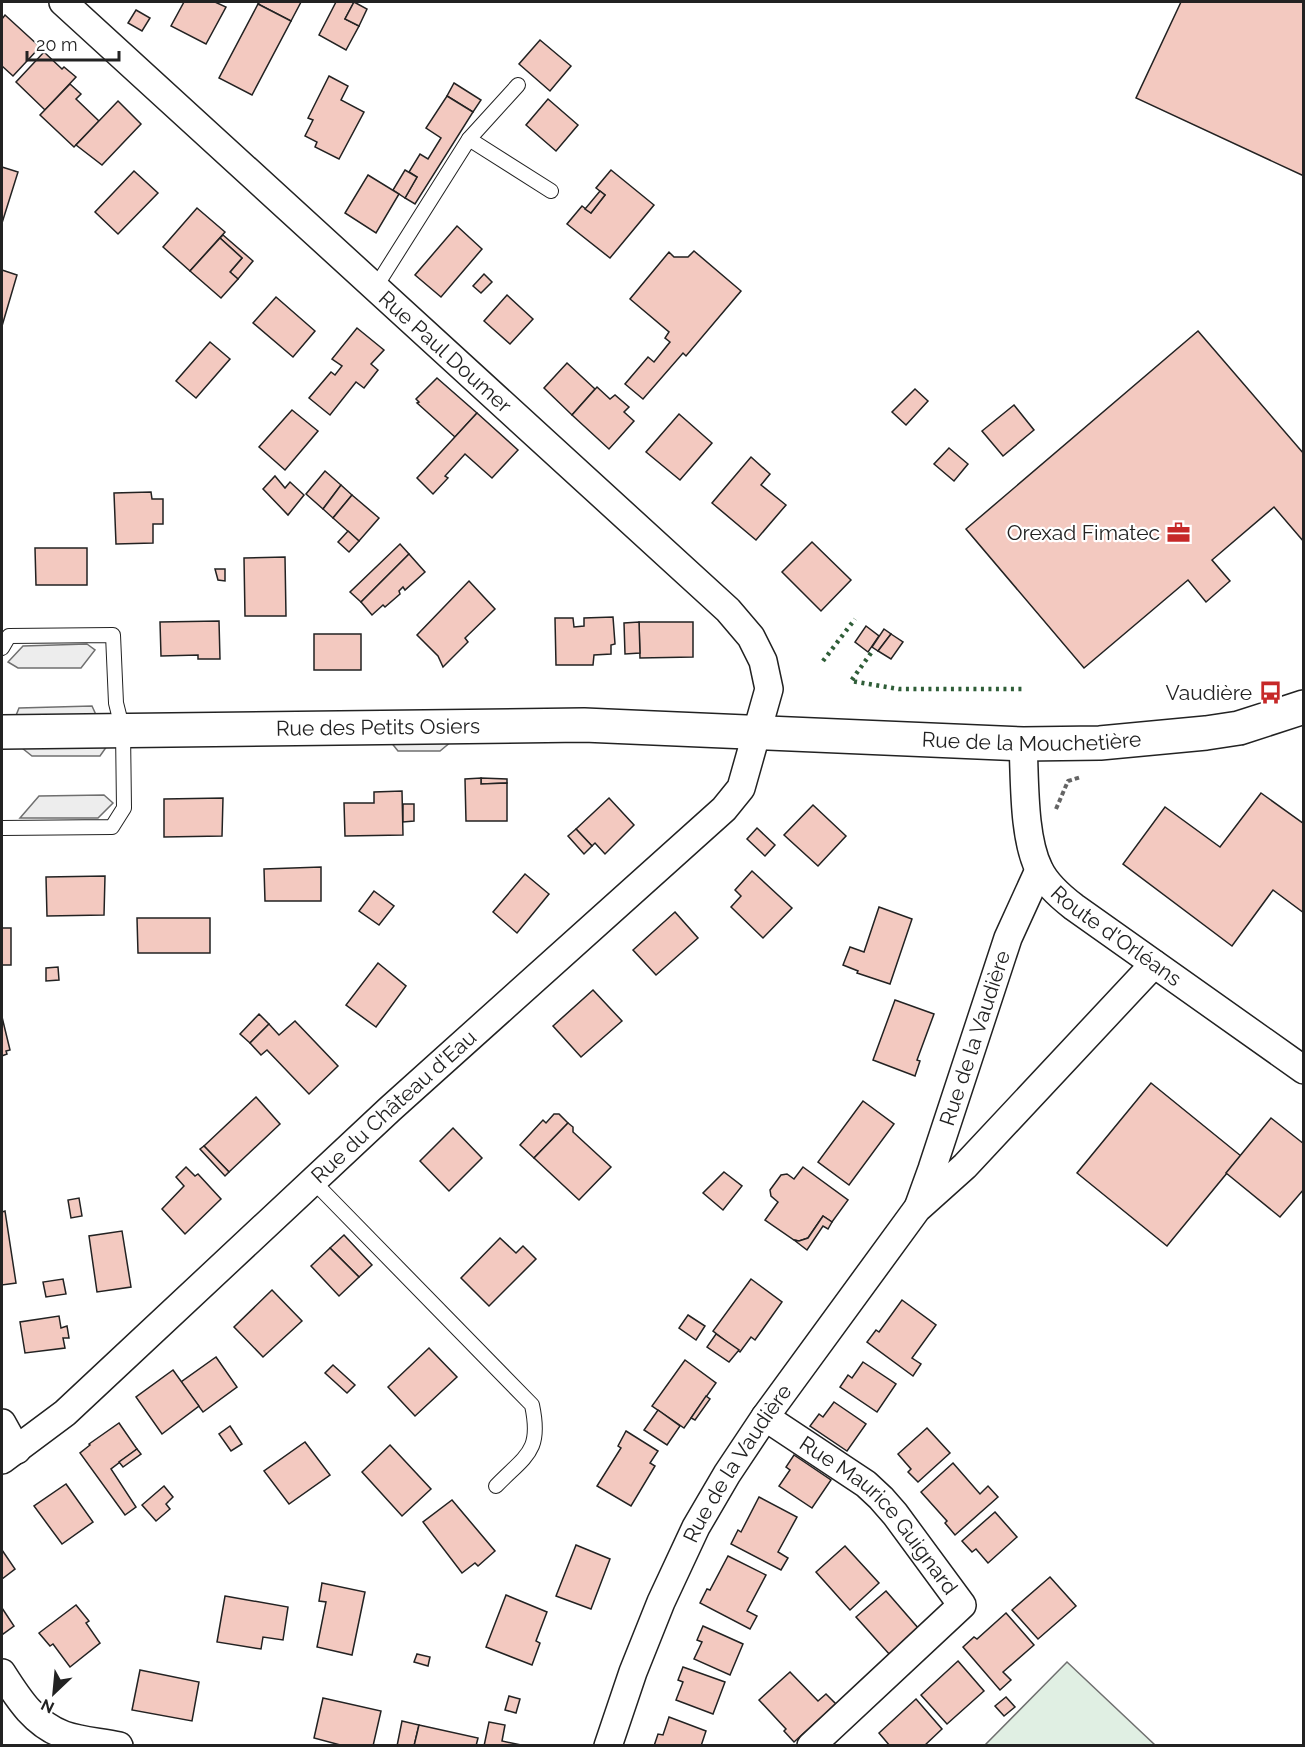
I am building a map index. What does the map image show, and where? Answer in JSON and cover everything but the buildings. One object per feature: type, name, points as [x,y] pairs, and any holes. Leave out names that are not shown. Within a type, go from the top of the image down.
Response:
[{"type":"street","name":"Rue Paul Doumer","points":[[66,3],[728,610],[751,637],[763,662],[769,688],[757,732]]},
{"type":"street","name":"Rue de la Mouchetière","points":[[757,732],[1023,744],[1100,743],[1239,728],[1304,707]]},
{"type":"street","name":"Rue des Petits Osiers","points":[[2,732],[584,725],[757,732]]},
{"type":"street","name":"Rue du Château d'Eau","points":[[9,1455],[65,1413],[313,1181],[724,809],[741,788],[757,732]]},
{"type":"street","name":"Route d'Orléans","points":[[1023,744],[1030,843],[1039,870],[1052,887],[1074,907],[1304,1070]]},
{"type":"street","name":"Rue de la Vaudière","points":[[917,1209],[932,1170],[1008,938],[1039,870]]},
{"type":"street","name":"Rue de la Vaudière","points":[[608,1746],[633,1672],[657,1612],[696,1527],[727,1474],[765,1417],[917,1209],[965,1166],[1154,964]]},
{"type":"street","name":"Rue Maurice Guignard","points":[[765,1417],[866,1484],[895,1514],[962,1605],[811,1746]]},
{"type":"street","points":[[2,1423],[9,1455]]},
{"type":"street","points":[[2,1673],[19,1700],[37,1719],[63,1735],[119,1746]]},
{"type":"lane","points":[[375,288],[469,139],[518,85]]},
{"type":"lane","points":[[469,139],[551,191]]},
{"type":"lane","points":[[2,648],[9,636],[113,635],[116,703],[123,731],[124,808],[112,827],[2,828]]},
{"type":"lane","points":[[313,1181],[532,1405],[537,1426],[535,1442],[529,1453],[496,1486]]},
{"type":"green space","points":[[1067,1662],[1155,1745],[985,1745]]},
{"type":"shaded area","points":[[87,644],[95,650],[81,668],[18,668],[8,662],[23,646]]},
{"type":"shaded area","points":[[92,706],[97,717],[15,718],[19,708]]},
{"type":"shaded area","points":[[390,741],[452,741],[440,751],[398,751]]},
{"type":"shaded area","points":[[107,746],[100,756],[32,756],[22,748]]},
{"type":"shaded area","points":[[104,795],[113,803],[98,818],[20,818],[39,796]]},
{"type":"hedge","points":[[823,661],[855,619]]},
{"type":"hedge","points":[[871,653],[851,681],[899,689],[1022,689]]},
{"type":"place","name":"Orexad Fimatec","points":[[1178,533]]},
{"type":"place","name":"Vaudière","points":[[1270,693]]}]
